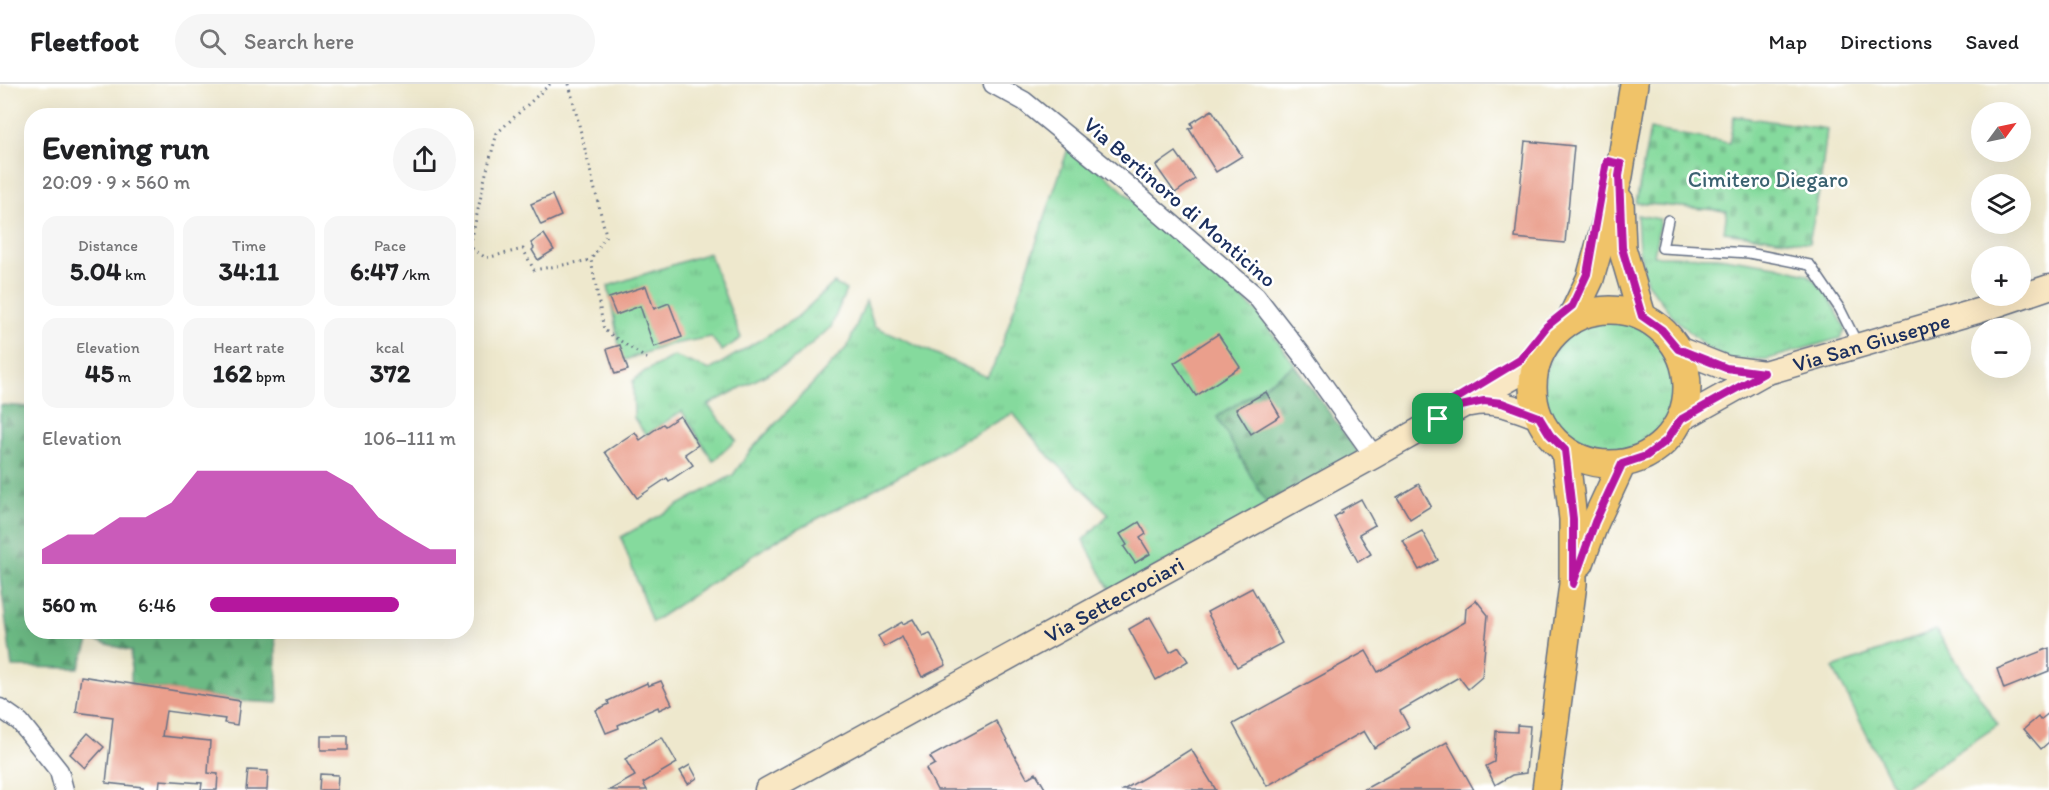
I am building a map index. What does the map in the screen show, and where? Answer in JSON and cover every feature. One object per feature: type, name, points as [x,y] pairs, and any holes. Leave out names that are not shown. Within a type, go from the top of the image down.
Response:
[{"type":"main road","points":[[1562,320],[1593,311],[1618,310],[1642,316],[1662,330],[1678,349],[1686,372],[1687,388],[1680,420],[1666,441],[1646,456],[1622,464],[1602,464],[1583,459],[1565,450],[1550,435],[1539,417],[1533,390],[1532,357],[1550,339],[1562,320],[1590,279],[1619,176],[1634,84]]},
{"type":"main road","points":[[1619,176],[1622,248],[1642,316]]},
{"type":"main road","name":"Via San Giuseppe","points":[[1680,420],[1764,373],[1981,310],[2049,287]]},
{"type":"main road","name":"Via San Giuseppe","points":[[1678,349],[1726,368],[1764,373]]},
{"type":"main road","name":"Via Settecrociari","points":[[766,790],[1374,456],[1461,406],[1532,357]]},
{"type":"main road","name":"Via Settecrociari","points":[[1461,406],[1484,401],[1502,403],[1539,417]]},
{"type":"main road","points":[[1546,790],[1573,584],[1573,519],[1565,450]]},
{"type":"main road","points":[[1573,584],[1595,522],[1622,464]]},
{"type":"street","name":"Via Bertinoro di Monticino","points":[[993,84],[1024,101],[1061,130],[1256,296],[1302,355],[1374,456]]},
{"type":"street","points":[[0,708],[20,722],[59,771],[64,790]]},
{"type":"lane","points":[[1668,220],[1662,248],[1749,253],[1810,265],[1840,309],[1858,345]]},
{"type":"path","points":[[474,229],[497,133],[550,84]]},
{"type":"path","points":[[569,84],[606,235],[591,260],[604,330],[651,361]]},
{"type":"path","points":[[474,250],[486,258],[523,249],[534,270],[591,260]]},
{"type":"path","points":[[1532,357],[1547,326],[1562,320]]},
{"type":"green space","name":"Cimitero Diegaro","points":[[1734,116],[1827,129],[1820,187],[1809,243],[1724,232],[1727,211],[1636,203],[1650,129],[1729,143]]},
{"type":"green space","points":[[1070,143],[1258,313],[1295,365],[1217,417],[1268,506],[1111,592],[1083,540],[1109,514],[1043,450],[1013,413],[780,538],[652,622],[621,537],[733,475],[750,451],[848,346],[866,301],[874,326],[987,377],[997,359]]},
{"type":"green space","points":[[1637,215],[1660,219],[1654,256],[1718,257],[1776,266],[1807,274],[1826,292],[1846,329],[1840,338],[1768,359],[1730,360],[1707,348],[1674,318],[1647,283],[1639,250]]},
{"type":"green space","points":[[709,253],[741,338],[722,351],[711,337],[668,345],[622,361],[608,286]]},
{"type":"green space","points":[[834,283],[846,290],[831,327],[790,362],[708,405],[736,440],[713,461],[682,411],[646,435],[634,418],[633,381],[644,372],[674,356],[710,370],[796,318]]},
{"type":"green space","points":[[1610,321],[1635,326],[1647,332],[1665,350],[1671,362],[1676,387],[1671,412],[1665,424],[1647,442],[1635,448],[1610,453],[1585,448],[1573,442],[1555,424],[1549,412],[1544,387],[1549,362],[1555,350],[1573,332],[1585,326]]},
{"type":"green space","points":[[1295,365],[1359,454],[1268,506],[1217,417]]},
{"type":"green space","points":[[0,405],[24,407],[24,639],[90,639],[79,668],[12,667],[0,577]]},
{"type":"green space","points":[[1936,630],[1998,725],[1900,790],[1895,790],[1833,668]]},
{"type":"green space","points":[[90,639],[275,639],[278,703],[240,701],[131,684],[131,651]]},
{"type":"building","points":[[1212,110],[1242,156],[1216,172],[1189,129],[1193,127],[1191,123]]},
{"type":"building","points":[[1525,141],[1574,146],[1565,243],[1515,238]]},
{"type":"building","points":[[1176,152],[1195,179],[1175,193],[1156,166]]},
{"type":"building","points":[[1780,173],[1795,176],[1793,188],[1778,186]]},
{"type":"building","points":[[552,195],[561,216],[541,225],[531,204]]},
{"type":"building","points":[[544,234],[554,250],[538,260],[531,243]]},
{"type":"building","points":[[646,286],[654,309],[669,303],[682,337],[654,347],[640,306],[616,315],[609,298]]},
{"type":"building","points":[[1218,334],[1240,367],[1196,396],[1174,363]]},
{"type":"building","points":[[620,345],[628,370],[615,374],[607,349]]},
{"type":"building","points":[[1266,392],[1280,416],[1251,434],[1236,409]]},
{"type":"building","points":[[680,416],[698,445],[685,454],[693,465],[669,481],[667,478],[637,498],[605,452],[635,432],[640,440],[663,424],[665,426]]},
{"type":"building","points":[[1419,484],[1431,506],[1410,519],[1397,497]]},
{"type":"building","points":[[1361,499],[1375,525],[1359,534],[1371,554],[1358,562],[1334,517],[1342,512],[1341,510]]},
{"type":"building","points":[[1139,522],[1146,534],[1140,538],[1150,554],[1135,563],[1124,547],[1127,545],[1120,534]]},
{"type":"building","points":[[1422,531],[1438,560],[1419,570],[1403,541]]},
{"type":"building","points":[[1252,588],[1282,643],[1237,667],[1207,612]]},
{"type":"building","points":[[1476,600],[1488,615],[1482,677],[1468,689],[1459,677],[1400,711],[1409,727],[1374,748],[1364,731],[1267,786],[1233,724],[1366,651],[1378,672],[1465,622],[1466,608]]},
{"type":"building","points":[[1150,617],[1170,652],[1179,647],[1188,661],[1156,680],[1129,629]]},
{"type":"building","points":[[913,619],[923,636],[930,633],[946,665],[922,677],[902,637],[884,647],[878,636],[902,622],[903,624]]},
{"type":"building","points":[[2049,648],[2049,671],[2004,689],[1997,669]]},
{"type":"building","points":[[81,676],[240,701],[237,725],[224,723],[225,719],[166,711],[162,736],[210,741],[208,773],[218,774],[217,790],[201,790],[202,783],[160,780],[159,790],[143,790],[143,787],[106,783],[113,717],[76,712]]},
{"type":"building","points":[[661,681],[672,704],[659,710],[658,707],[606,733],[596,710],[609,704],[608,701],[647,683],[648,686]]},
{"type":"building","points":[[2049,713],[2049,742],[2041,749],[2024,729],[2038,717],[2040,720]]},
{"type":"building","points":[[996,721],[1027,778],[1036,773],[1046,790],[937,790],[926,769],[935,764],[930,757]]},
{"type":"building","points":[[1517,725],[1530,726],[1526,773],[1512,775],[1495,785],[1486,766],[1494,762],[1496,731],[1517,732]]},
{"type":"building","points":[[88,733],[104,747],[85,768],[70,754]]},
{"type":"building","points":[[321,736],[348,736],[348,750],[321,750]]},
{"type":"building","points":[[662,737],[677,763],[643,783],[647,790],[610,790],[635,776],[625,759]]},
{"type":"building","points":[[1447,742],[1474,790],[1363,790],[1394,773]]},
{"type":"building","points":[[1191,749],[1216,790],[1123,790],[1164,766]]},
{"type":"building","points":[[690,765],[697,778],[688,784],[680,771]]},
{"type":"building","points":[[248,770],[268,771],[267,790],[246,790]]},
{"type":"building","points":[[320,774],[338,775],[337,790],[319,790]]},
{"type":"route","points":[[1607,161],[1621,164],[1619,176],[1622,248],[1642,316],[1662,330],[1678,349],[1726,368],[1764,373],[1680,420],[1666,441],[1646,456],[1622,464],[1595,522],[1573,584],[1573,519],[1565,450],[1550,435],[1539,417],[1502,403],[1484,401],[1461,406],[1438,419],[1434,412],[1520,360],[1547,326],[1572,306],[1587,274],[1607,161]]}]
